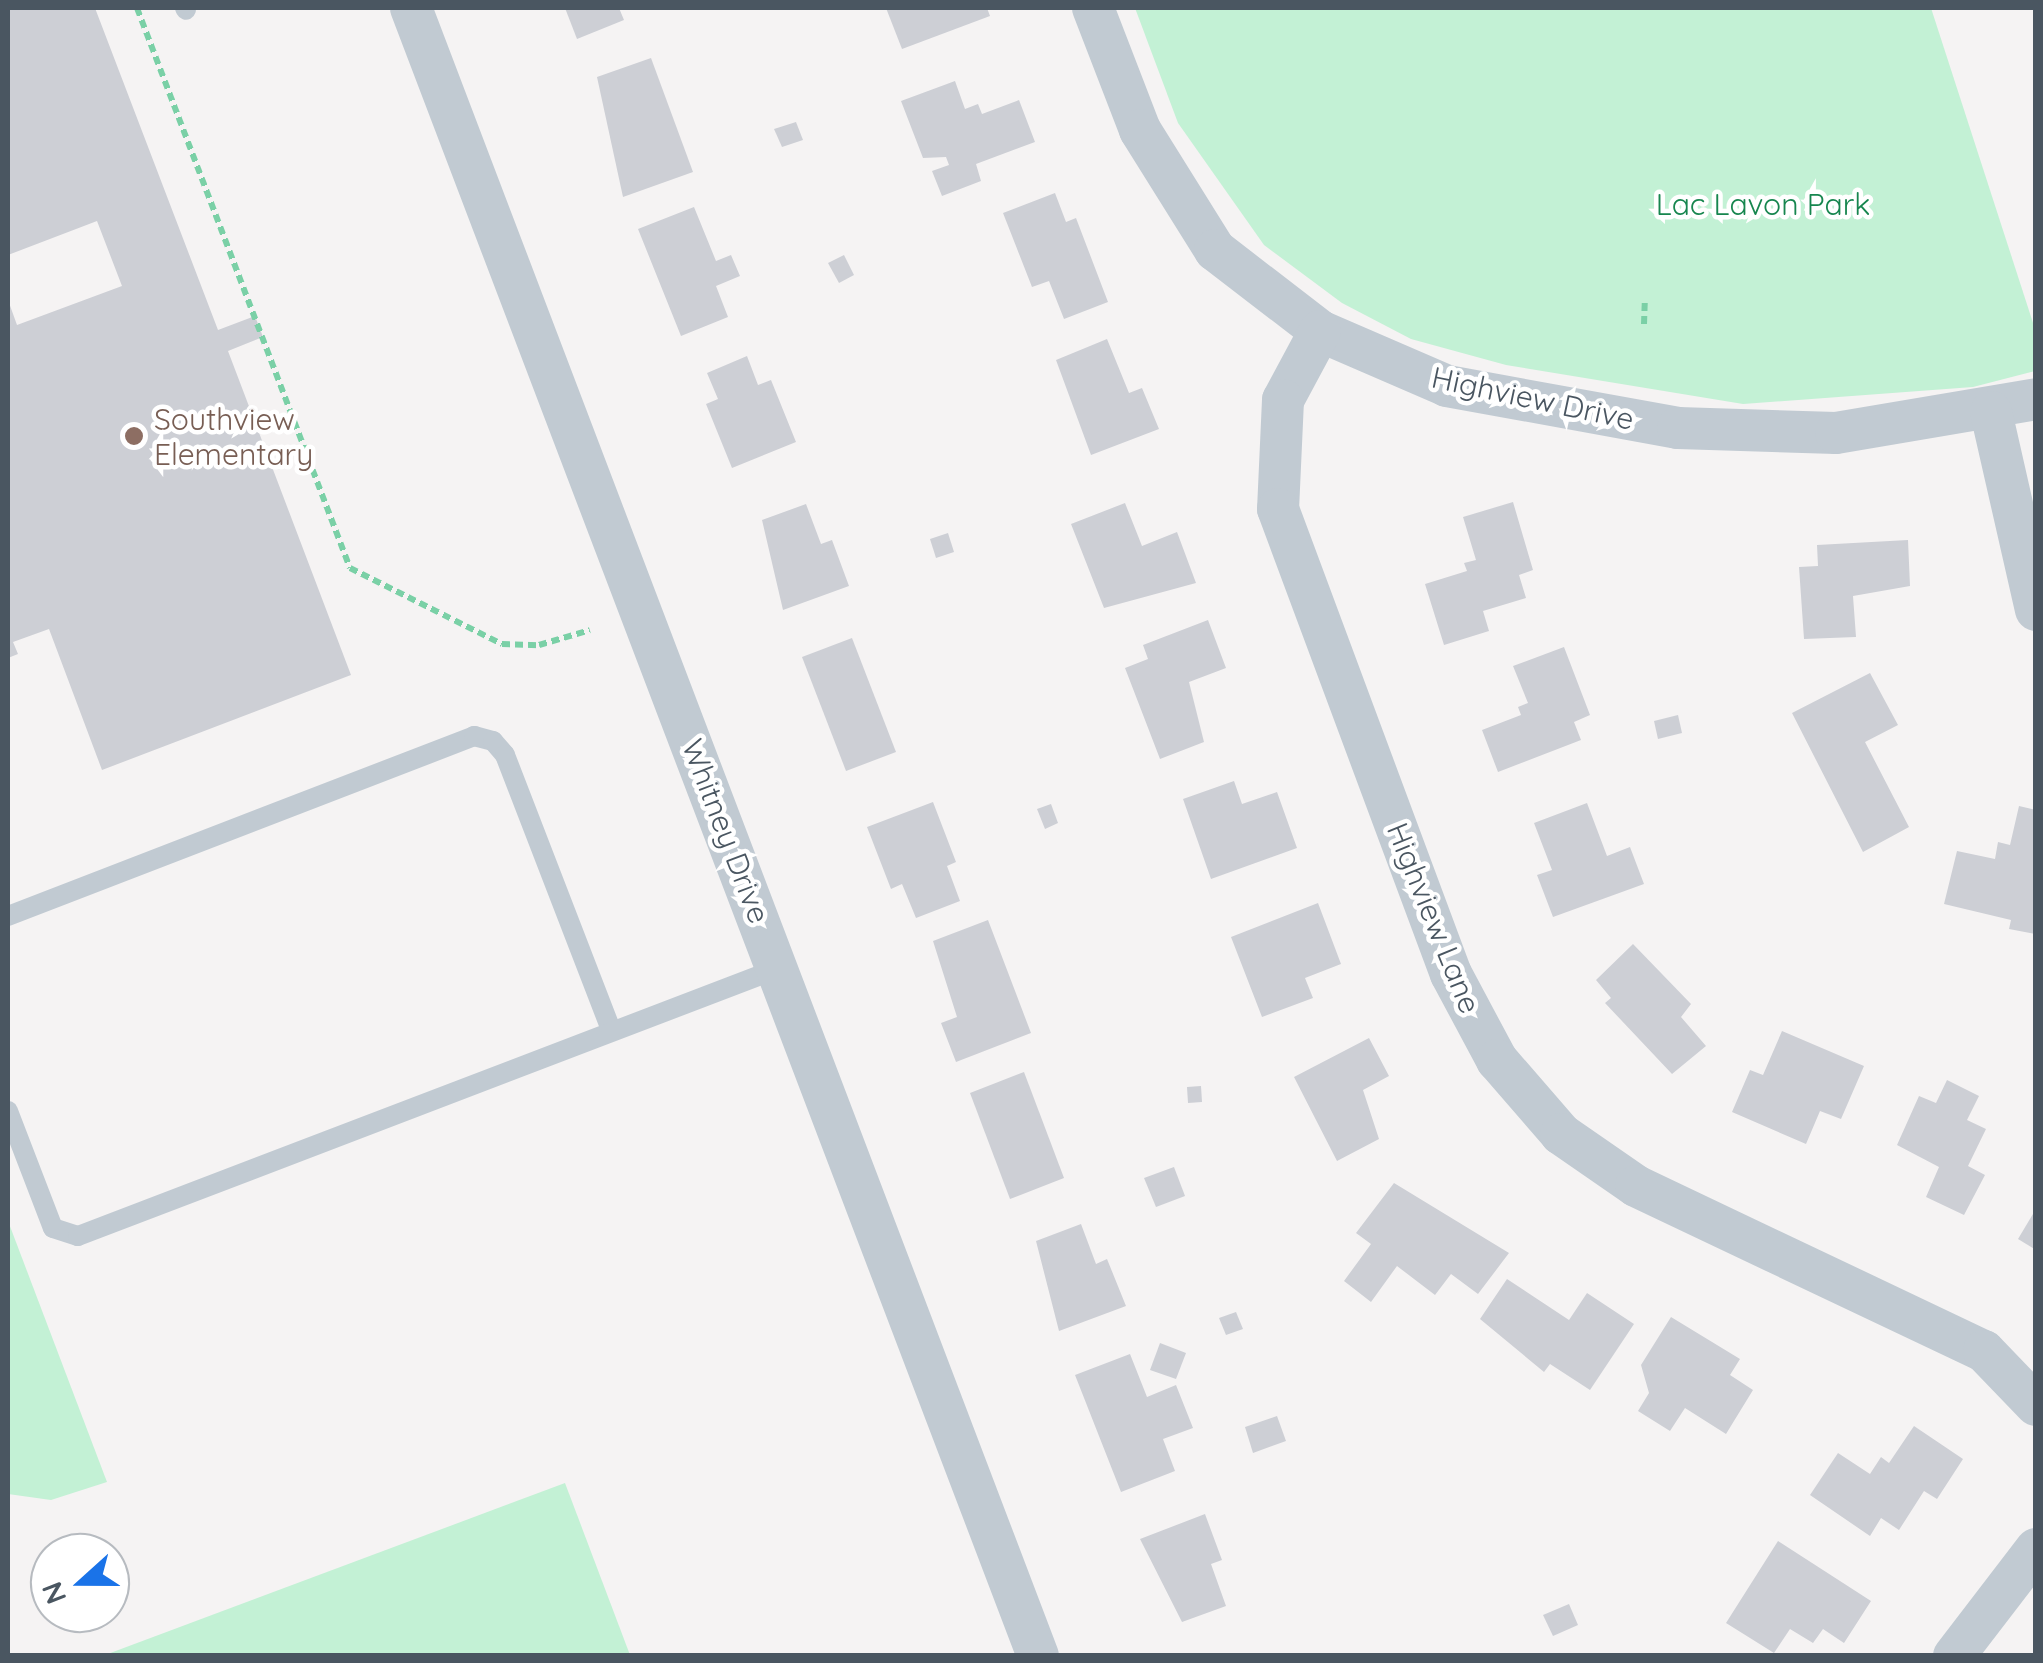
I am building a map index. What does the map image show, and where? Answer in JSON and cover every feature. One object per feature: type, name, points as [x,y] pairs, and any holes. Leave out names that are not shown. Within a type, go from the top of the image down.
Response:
[{"type":"street","name":"Whitney Drive","points":[[411,8],[1038,1656]]},
{"type":"street","name":"Highview Drive","points":[[1093,8],[1140,130],[1215,250],[1320,332],[1447,386],[1678,428],[1836,433],[1991,412],[2036,399]]},
{"type":"street","name":"Highview Lane","points":[[1320,332],[1283,400],[1278,510],[1451,974],[1497,1060],[1561,1134],[1636,1186],[1984,1351],[2036,1405]]},
{"type":"street","points":[[1991,412],[2036,610]]},
{"type":"street","points":[[1954,1656],[2036,1549]]},
{"type":"lane","points":[[8,916],[474,736],[494,741],[505,755],[611,1029]]},
{"type":"lane","points":[[8,1112],[54,1228],[78,1236],[611,1029],[779,968]]},
{"type":"path","points":[[138,8],[350,568],[502,644],[539,646],[590,630]]},
{"type":"path","points":[[1644,324],[1645,300]]},
{"type":"green space","name":"Lac Lavon Park","points":[[1135,8],[1931,8],[2035,329],[2035,371],[1973,387],[1743,404],[1506,365],[1411,339],[1342,303],[1264,245],[1178,123]]},
{"type":"green space","points":[[8,1221],[107,1482],[51,1500],[8,1494]]},
{"type":"green space","points":[[565,1483],[630,1655],[105,1655]]},
{"type":"building","name":"Southview Elementary","points":[[8,8],[95,8],[218,330],[255,316],[263,337],[228,351],[351,675],[102,770],[49,629],[13,642],[18,654],[8,658],[8,300],[17,325],[122,286],[97,221],[8,255]]},
{"type":"building","points":[[565,8],[619,8],[624,20],[577,39]]},
{"type":"building","points":[[886,8],[987,8],[990,16],[902,49]]},
{"type":"building","points":[[651,58],[693,172],[623,197],[597,77]]},
{"type":"building","points":[[955,81],[965,109],[978,104],[982,114],[1019,100],[1035,142],[976,164],[981,181],[942,196],[932,171],[949,165],[946,157],[923,158],[901,101]]},
{"type":"building","points":[[796,122],[803,140],[782,147],[774,129]]},
{"type":"building","points":[[1055,193],[1066,222],[1076,218],[1108,302],[1064,319],[1049,281],[1032,287],[1003,213]]},
{"type":"building","points":[[694,207],[716,261],[731,255],[740,276],[716,286],[728,317],[681,336],[638,229]]},
{"type":"building","points":[[844,255],[854,275],[839,283],[828,263]]},
{"type":"building","points":[[1107,339],[1129,393],[1142,388],[1159,429],[1091,455],[1056,360]]},
{"type":"building","points":[[747,356],[758,385],[771,380],[796,442],[732,468],[706,404],[718,399],[707,373]]},
{"type":"building","points":[[1513,502],[1533,570],[1519,575],[1526,598],[1483,611],[1489,631],[1444,645],[1425,584],[1467,571],[1464,563],[1476,560],[1463,517]]},
{"type":"building","points":[[1125,503],[1142,546],[1177,532],[1196,583],[1104,608],[1071,524]]},
{"type":"building","points":[[806,504],[821,544],[832,540],[849,586],[783,610],[762,520]]},
{"type":"building","points":[[948,533],[954,552],[936,558],[930,539]]},
{"type":"building","points":[[1908,540],[1910,586],[1853,596],[1856,637],[1804,639],[1799,567],[1818,566],[1817,545]]},
{"type":"building","points":[[1208,620],[1226,668],[1189,682],[1204,742],[1160,759],[1125,668],[1148,659],[1143,645]]},
{"type":"building","points":[[852,638],[896,752],[846,771],[802,657]]},
{"type":"building","points":[[1564,647],[1590,715],[1574,722],[1581,740],[1498,772],[1482,730],[1521,715],[1518,707],[1528,703],[1513,666]]},
{"type":"building","points":[[1870,673],[1898,725],[1865,742],[1909,827],[1863,852],[1792,713]]},
{"type":"building","points":[[1678,715],[1682,733],[1658,739],[1654,721]]},
{"type":"building","points":[[1234,781],[1242,804],[1277,792],[1297,848],[1211,879],[1183,799]]},
{"type":"building","points":[[933,802],[956,862],[947,866],[960,901],[916,918],[902,884],[891,889],[867,827]]},
{"type":"building","points":[[1587,803],[1607,856],[1630,847],[1644,884],[1553,917],[1537,875],[1552,870],[1534,823]]},
{"type":"building","points":[[1051,804],[1058,823],[1045,829],[1037,809]]},
{"type":"building","points":[[2019,806],[2036,810],[2036,934],[2009,929],[2011,920],[1944,904],[1957,851],[1995,859],[1998,842],[2010,845]]},
{"type":"building","points":[[1318,903],[1341,964],[1305,978],[1313,998],[1262,1017],[1231,937]]},
{"type":"building","points":[[988,920],[1031,1033],[956,1062],[941,1023],[957,1017],[933,941]]},
{"type":"building","points":[[1633,944],[1691,1004],[1681,1017],[1706,1046],[1672,1074],[1605,1003],[1611,998],[1596,980]]},
{"type":"building","points":[[1782,1031],[1864,1066],[1841,1119],[1820,1111],[1806,1144],[1732,1112],[1750,1070],[1763,1075]]},
{"type":"building","points":[[1369,1038],[1389,1076],[1363,1090],[1379,1139],[1337,1161],[1294,1077]]},
{"type":"building","points":[[1024,1072],[1064,1178],[1010,1199],[970,1093]]},
{"type":"building","points":[[1947,1080],[1979,1096],[1967,1120],[1986,1129],[1968,1166],[1985,1175],[1964,1215],[1926,1197],[1939,1167],[1897,1145],[1919,1096],[1936,1103]]},
{"type":"building","points":[[1201,1086],[1202,1102],[1188,1103],[1187,1087]]},
{"type":"building","points":[[1174,1167],[1185,1196],[1156,1207],[1144,1178]]},
{"type":"building","points":[[1394,1183],[1509,1253],[1478,1294],[1451,1274],[1435,1295],[1397,1266],[1371,1302],[1344,1281],[1371,1244],[1356,1233]]},
{"type":"building","points":[[2036,1209],[2036,1250],[2018,1239]]},
{"type":"building","points":[[1081,1224],[1096,1264],[1107,1259],[1126,1306],[1059,1331],[1036,1241]]},
{"type":"building","points":[[1507,1279],[1569,1320],[1587,1293],[1634,1324],[1590,1390],[1550,1364],[1544,1372],[1480,1319]]},
{"type":"building","points":[[1236,1312],[1243,1329],[1226,1335],[1219,1318]]},
{"type":"building","points":[[1671,1317],[1740,1359],[1730,1375],[1753,1390],[1726,1434],[1685,1408],[1670,1431],[1638,1411],[1649,1393],[1641,1365]]},
{"type":"building","points":[[1160,1343],[1186,1353],[1176,1379],[1150,1370]]},
{"type":"building","points":[[1130,1354],[1147,1397],[1176,1385],[1193,1428],[1163,1439],[1175,1471],[1121,1492],[1075,1375]]},
{"type":"building","points":[[1277,1416],[1286,1441],[1253,1453],[1245,1427]]},
{"type":"building","points":[[1914,1426],[1963,1459],[1937,1499],[1924,1491],[1899,1530],[1881,1518],[1870,1536],[1810,1495],[1838,1453],[1870,1474],[1881,1457],[1889,1463]]},
{"type":"building","points":[[1205,1514],[1222,1560],[1211,1564],[1226,1606],[1182,1622],[1140,1539]]},
{"type":"building","points":[[1778,1541],[1871,1601],[1844,1643],[1823,1629],[1813,1643],[1790,1629],[1774,1653],[1726,1623]]},
{"type":"building","points":[[1569,1604],[1578,1625],[1553,1636],[1543,1615]]},
{"type":"place","name":"Southview Elementary","points":[[134,436]]}]
